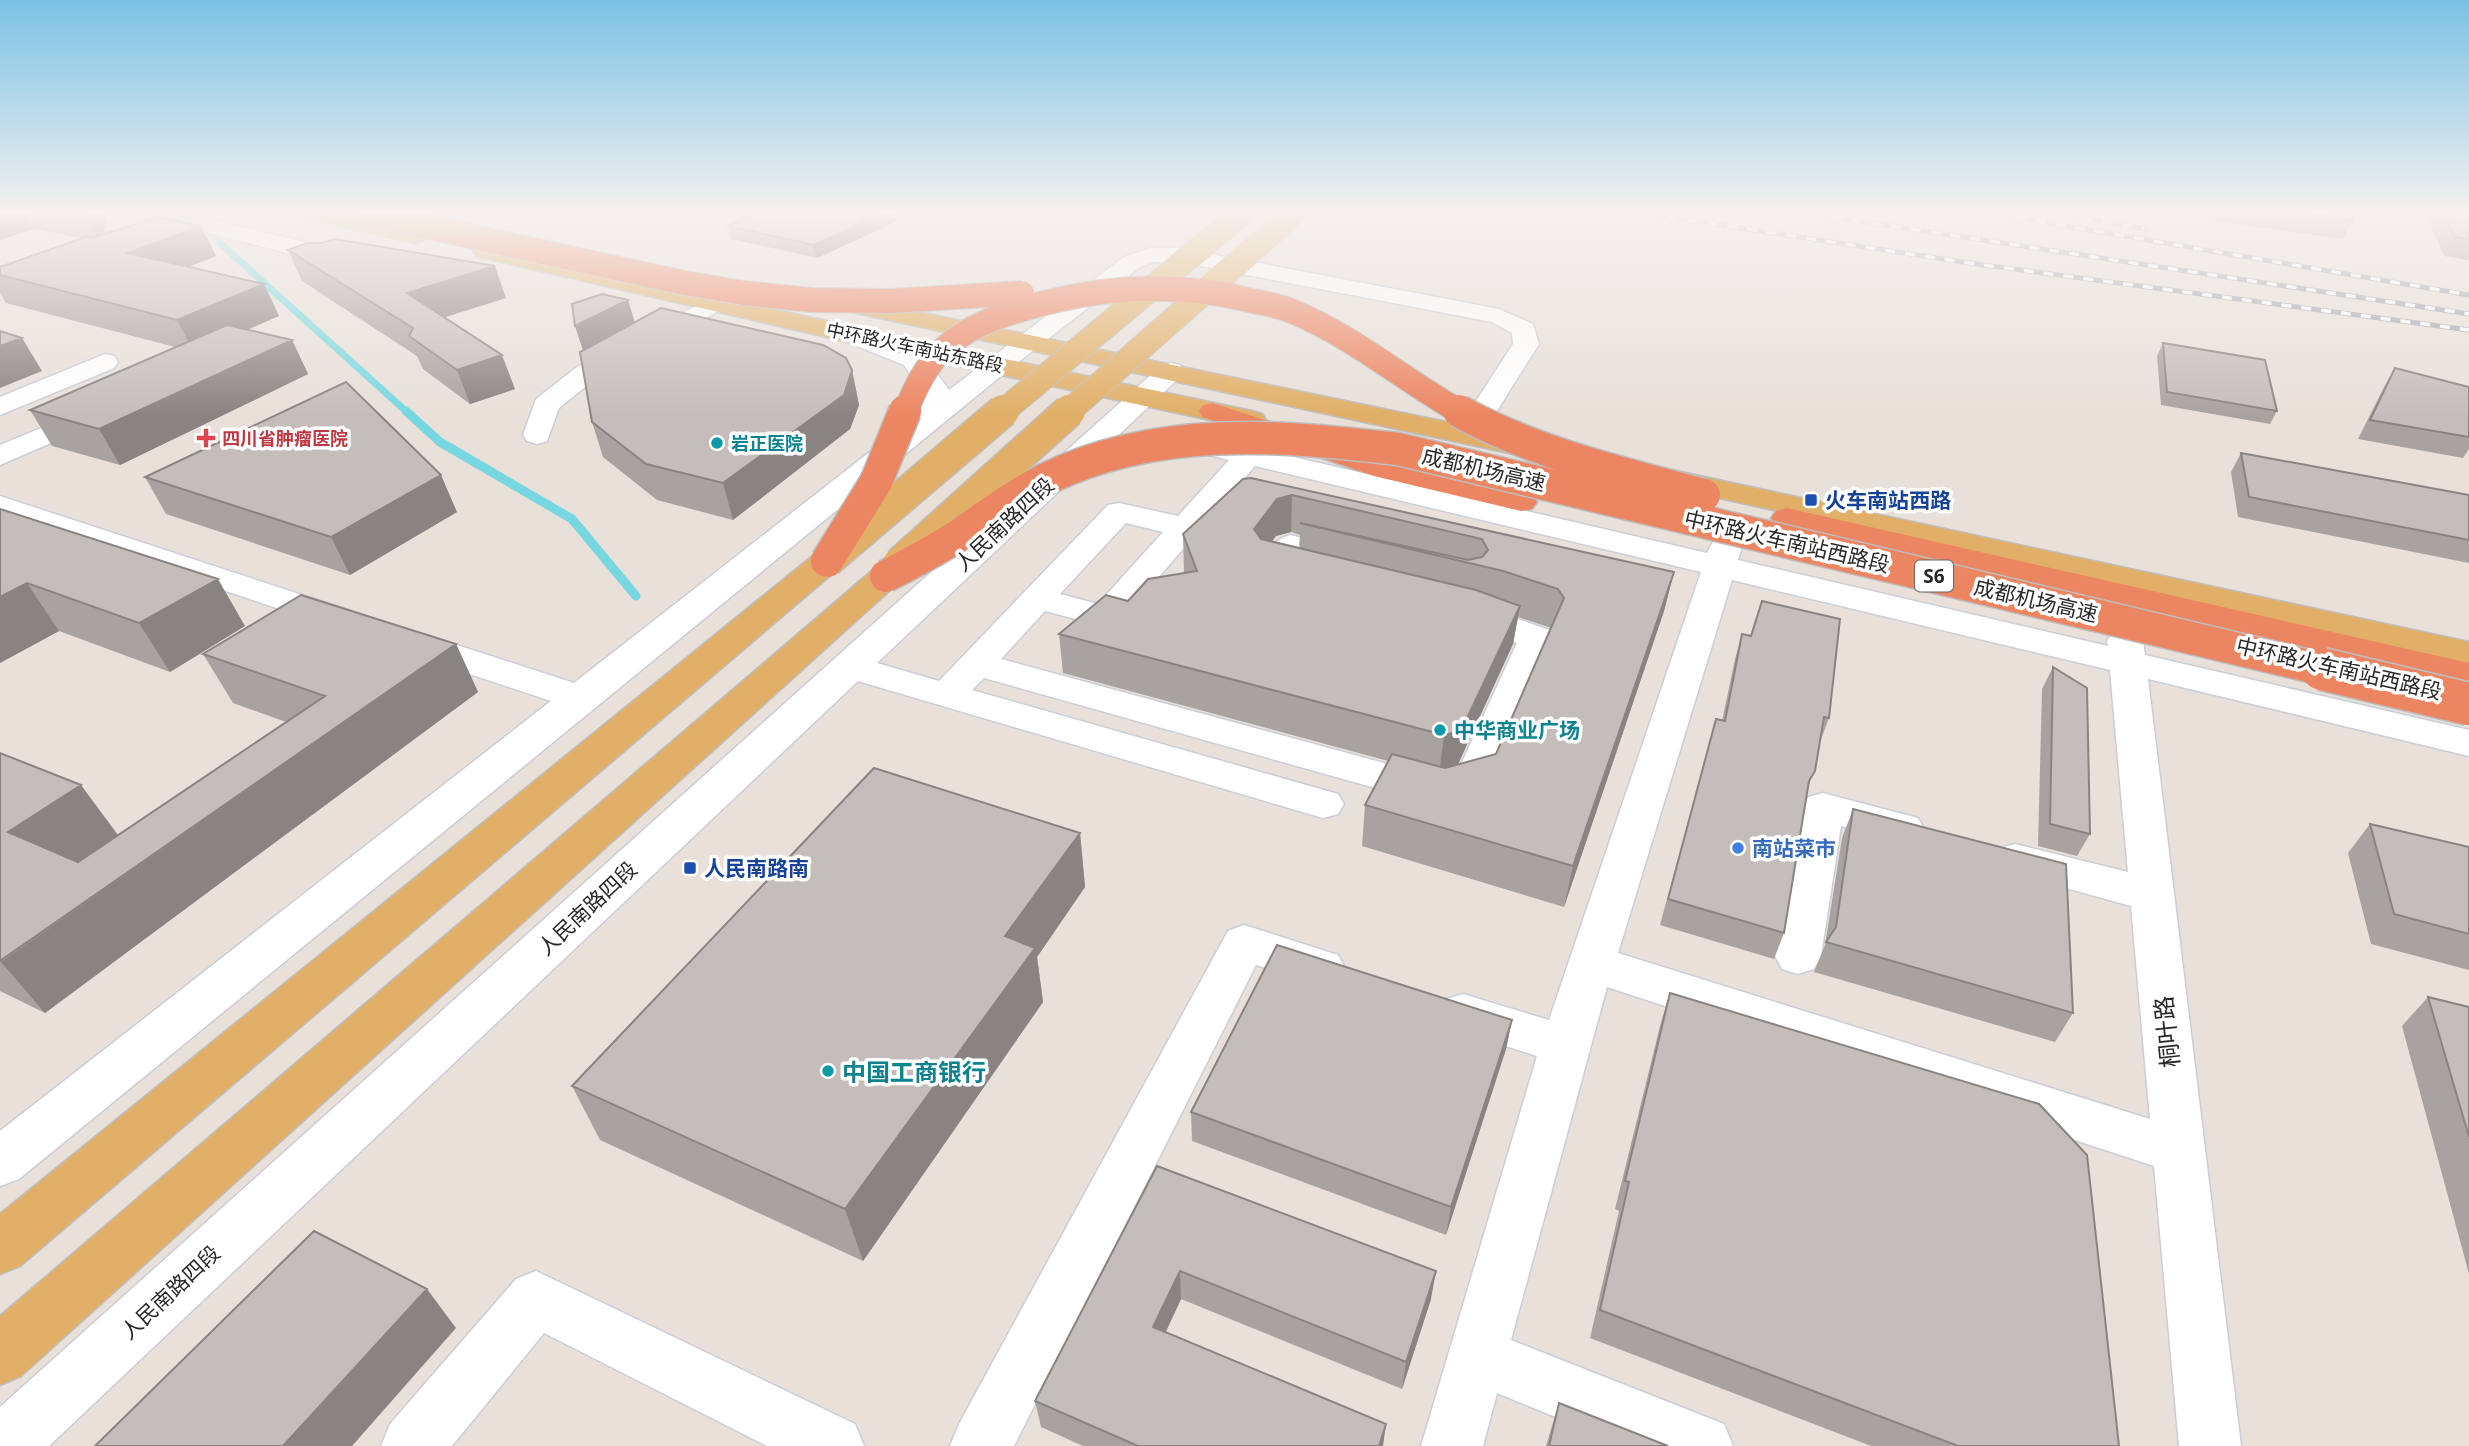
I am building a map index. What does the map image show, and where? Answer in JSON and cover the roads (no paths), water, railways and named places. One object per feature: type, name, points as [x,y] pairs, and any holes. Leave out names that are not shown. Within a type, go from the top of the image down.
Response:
[{"type":"highway","points":[[674,281],[757,295],[811,300],[891,302],[1129,286]]},
{"type":"highway","points":[[827,561],[882,469],[918,383],[934,358],[980,324],[1009,313],[1058,299],[1129,286]]},
{"type":"highway","name":"成都机场高速","points":[[1129,286],[1179,287],[1238,296],[1296,313],[1351,344],[1411,383],[1495,429],[1613,471],[1787,518],[2469,674]]},
{"type":"highway","name":"成都机场高速","points":[[886,576],[1058,474],[1126,448],[1173,440],[1239,435],[1305,437],[1398,449],[2469,704]]},
{"type":"highway","points":[[1264,437],[1385,470],[1521,502],[2469,718]]},
{"type":"main road","name":"中环路火车南站东路段","points":[[619,281],[848,334],[1013,353],[1145,381]]},
{"type":"main road","name":"中环路火车南站东路段","points":[[707,281],[1145,381]]},
{"type":"main road","points":[[0,1248],[827,561],[1158,281]]},
{"type":"main road","points":[[1145,381],[1233,281]]},
{"type":"main road","name":"中环路火车南站西路段","points":[[1145,381],[1264,437],[1733,528],[2125,641],[2469,698]]},
{"type":"main road","name":"中环路火车南站西路段","points":[[1145,381],[1468,435],[2469,653]]},
{"type":"main road","name":"人民南路四段","points":[[0,1355],[886,576],[1145,381]]},
{"type":"street","points":[[0,1162],[1013,353],[1107,281]]},
{"type":"street","points":[[1318,281],[1499,316],[1524,329],[1526,344],[1468,435]]},
{"type":"street","points":[[537,435],[546,405],[586,373],[715,303]]},
{"type":"street","points":[[848,334],[913,359],[936,392],[933,418]]},
{"type":"street","points":[[0,407],[105,362]]},
{"type":"street","points":[[1145,381],[1264,437],[1718,568],[2125,641],[2469,743]]},
{"type":"street","name":"人民南路四段","points":[[3,1446],[849,667],[1145,381]]},
{"type":"street","points":[[0,456],[122,401]]},
{"type":"street","points":[[1038,598],[1106,617],[1264,437]]},
{"type":"street","points":[[0,505],[580,698]]},
{"type":"street","points":[[947,695],[1119,512],[1185,527]]},
{"type":"street","points":[[0,532],[33,517]]},
{"type":"street","points":[[1452,1446],[1565,1045],[1733,528]]},
{"type":"street","points":[[977,664],[1394,782],[1439,792],[1473,783],[1537,638],[1484,619],[1432,606]]},
{"type":"street","name":"桐叶路","points":[[2125,641],[2210,1446]]},
{"type":"street","points":[[849,667],[1322,804]]},
{"type":"street","points":[[1798,956],[1823,807],[2152,895]]},
{"type":"street","points":[[981,1446],[1244,943],[1360,980]]},
{"type":"street","points":[[1591,962],[2178,1151]]},
{"type":"street","points":[[1424,1000],[1565,1045]]},
{"type":"street","points":[[412,1446],[536,1299],[833,1446]]},
{"type":"street","points":[[1478,1356],[1702,1446]]},
{"type":"waterway","points":[[263,281],[408,413]]},
{"type":"waterway","points":[[406,411],[440,442],[572,519],[636,596]]},
{"type":"railway","points":[[2107,281],[2469,330]]},
{"type":"railway","points":[[2255,281],[2469,314]]},
{"type":"railway","points":[[2390,281],[2469,295]]},
{"type":"place","name":"四川省肿瘤医院","points":[[206,438]]},
{"type":"place","name":"岩正医院","points":[[717,443]]},
{"type":"place","name":"火车南站西路","points":[[1811,500]]},
{"type":"place","name":"中华商业广场","points":[[1440,730]]},
{"type":"place","name":"南站菜市","points":[[1738,848]]},
{"type":"place","name":"人民南路南","points":[[690,868]]},
{"type":"place","name":"中国工商银行","points":[[828,1071]]}]
